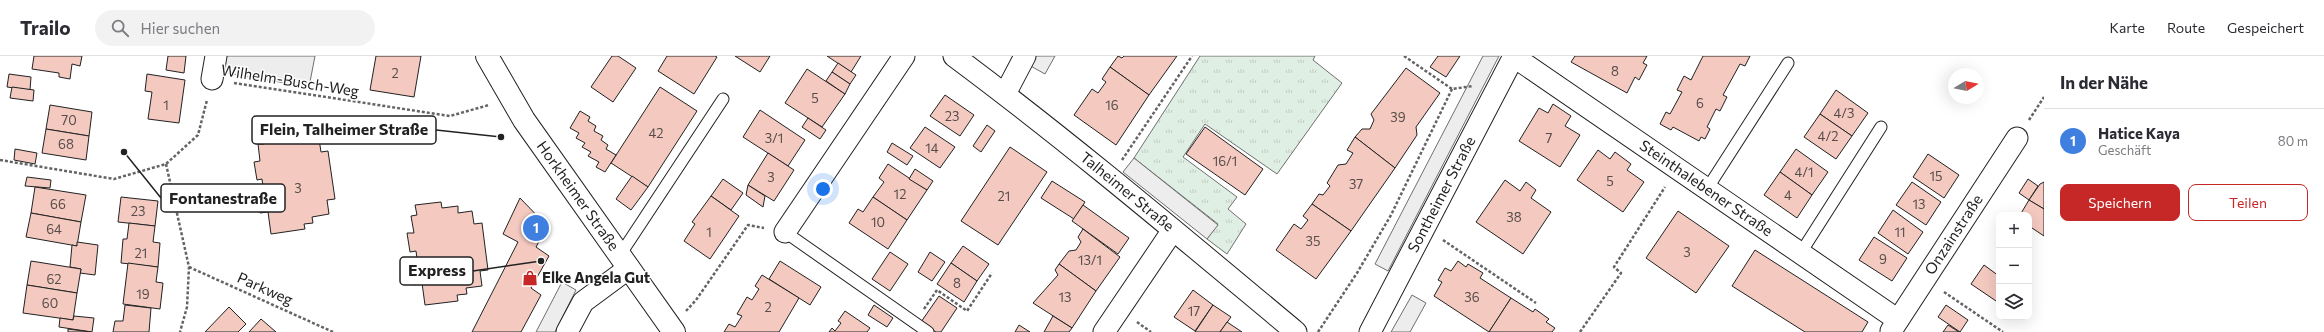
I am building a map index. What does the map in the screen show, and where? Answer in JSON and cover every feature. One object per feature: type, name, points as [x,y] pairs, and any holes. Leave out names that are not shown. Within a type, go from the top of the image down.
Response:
[{"type":"main road","name":"Horkheimer Straße","points":[[487,56],[511,99],[673,329]]},
{"type":"street","points":[[212,80],[216,56]]},
{"type":"street","points":[[784,232],[904,56]]},
{"type":"street","name":"Talheimer Straße","points":[[954,56],[1005,94],[1296,332]]},
{"type":"street","points":[[1005,94],[1025,56]]},
{"type":"street","name":"Sontheimer Straße","points":[[1370,332],[1513,56]]},
{"type":"street","name":"Steinthalebener Straße","points":[[1513,56],[1800,254],[1895,326]]},
{"type":"street","name":"Onzainstraße","points":[[1895,326],[2017,138]]},
{"type":"street","points":[[1104,332],[1173,230]]},
{"type":"street","points":[[567,332],[583,302],[625,261]]},
{"type":"lane","points":[[1707,189],[1788,63]]},
{"type":"lane","points":[[625,261],[723,100]]},
{"type":"lane","points":[[1800,254],[1881,127]]},
{"type":"lane","points":[[784,232],[928,332]]},
{"type":"path","points":[[1110,179],[1192,56]]},
{"type":"path","points":[[1404,56],[1452,89],[1498,83]]},
{"type":"path","name":"Wilhelm-Busch-Weg","points":[[0,160],[114,179],[166,164],[198,135],[212,80],[450,116],[511,99]]},
{"type":"path","points":[[1318,332],[1358,273],[1391,215],[1452,89]]},
{"type":"path","points":[[2017,138],[2044,97]]},
{"type":"path","points":[[166,164],[189,267],[187,307],[180,332]]},
{"type":"path","points":[[1580,332],[1621,273],[1614,267],[1677,168]]},
{"type":"path","points":[[673,329],[696,300],[748,224],[784,232]]},
{"type":"path","points":[[1425,227],[1536,303]]},
{"type":"path","name":"Parkweg","points":[[189,267],[333,332]]},
{"type":"path","points":[[914,323],[937,290],[967,311],[992,273]]},
{"type":"path","points":[[1939,289],[2003,332]]},
{"type":"green space","points":[[1200,56],[1315,56],[1313,60],[1342,83],[1277,174],[1205,124],[1183,157],[1237,197],[1228,209],[1246,224],[1227,254],[1207,239],[1218,224],[1134,158]]},
{"type":"shaded area","points":[[223,56],[315,56],[309,87],[220,72]]},
{"type":"shaded area","points":[[1031,56],[1055,56],[1045,74],[1027,64]]},
{"type":"shaded area","points":[[1483,56],[1499,56],[1388,271],[1375,264]]},
{"type":"shaded area","points":[[1134,158],[1218,225],[1207,239],[1123,172]]},
{"type":"shaded area","points":[[562,282],[576,290],[555,332],[536,332]]},
{"type":"shaded area","points":[[1412,295],[1426,303],[1410,332],[1391,332]]},
{"type":"building","points":[[34,56],[82,56],[80,66],[72,64],[70,79],[59,77],[59,73],[32,69]]},
{"type":"building","points":[[168,56],[186,56],[184,73],[166,70]]},
{"type":"building","points":[[376,56],[421,56],[414,97],[370,90]]},
{"type":"building","points":[[612,56],[618,56],[636,68],[613,102],[591,87]]},
{"type":"building","points":[[667,56],[717,57],[694,94],[658,71]]},
{"type":"building","points":[[735,56],[770,56],[760,72]]},
{"type":"building","points":[[827,56],[861,56],[851,72]]},
{"type":"building","points":[[1118,56],[1122,58],[1124,56],[1177,56],[1149,95],[1110,67]]},
{"type":"building","points":[[1438,56],[1460,56],[1446,77],[1430,67]]},
{"type":"building","points":[[1575,56],[1647,56],[1643,63],[1647,65],[1639,80],[1635,77],[1627,93],[1571,62]]},
{"type":"building","points":[[1703,56],[1750,56],[1745,66],[1740,64],[1723,95],[1727,97],[1720,111],[1716,109],[1707,127],[1710,129],[1705,139],[1701,137],[1699,141],[1673,127],[1671,130],[1660,124],[1666,112],[1670,114],[1682,92],[1677,90],[1684,76],[1691,80]]},
{"type":"building","points":[[838,63],[856,75],[850,84],[832,72]]},
{"type":"building","points":[[1110,67],[1149,95],[1116,145],[1074,115],[1092,89],[1098,93],[1106,82],[1102,79]]},
{"type":"building","points":[[1406,68],[1440,93],[1416,127],[1417,135],[1395,168],[1355,137],[1362,129],[1370,129],[1374,120],[1371,114]]},
{"type":"building","points":[[807,69],[845,94],[822,127],[785,103]]},
{"type":"building","points":[[832,72],[850,84],[845,94],[826,81]]},
{"type":"building","points":[[9,74],[31,77],[30,90],[7,87]]},
{"type":"building","points":[[147,74],[185,80],[179,123],[148,119],[152,92],[145,91]]},
{"type":"building","points":[[12,87],[34,90],[33,101],[10,98]]},
{"type":"building","points":[[660,87],[697,111],[648,187],[611,163]]},
{"type":"building","points":[[1836,90],[1868,113],[1852,136],[1820,114]]},
{"type":"building","points":[[945,95],[974,115],[960,136],[930,116]]},
{"type":"building","points":[[1553,104],[1571,116],[1565,126],[1580,135],[1560,167],[1519,141],[1539,108],[1548,113]]},
{"type":"building","points":[[50,105],[92,112],[89,136],[46,129]]},
{"type":"building","points":[[760,110],[805,140],[788,166],[743,137]]},
{"type":"building","points":[[580,111],[590,117],[588,121],[596,126],[594,131],[603,136],[601,140],[608,145],[606,149],[616,155],[605,172],[596,167],[599,162],[588,156],[591,152],[582,147],[585,143],[576,138],[579,133],[570,128]]},
{"type":"building","points":[[1820,114],[1852,136],[1836,159],[1804,137]]},
{"type":"building","points":[[808,118],[826,130],[820,139],[802,127]]},
{"type":"building","points":[[987,125],[995,131],[981,152],[973,146]]},
{"type":"building","points":[[925,127],[955,147],[940,168],[910,148]]},
{"type":"building","points":[[1205,127],[1263,169],[1245,195],[1186,154]]},
{"type":"building","points":[[46,129],[89,136],[86,160],[42,153]]},
{"type":"building","points":[[287,131],[288,137],[304,135],[305,141],[319,139],[321,152],[328,151],[335,199],[327,200],[329,214],[312,217],[313,223],[304,224],[305,229],[271,234],[268,212],[260,213],[258,196],[264,195],[262,179],[257,180],[254,162],[260,161],[258,144],[264,144],[262,134]]},
{"type":"building","points":[[1355,137],[1395,168],[1351,231],[1312,204],[1319,194],[1323,195],[1330,186],[1327,183],[1338,165],[1346,164],[1353,153],[1347,150]]},
{"type":"building","points":[[892,143],[913,156],[907,165],[887,152]]},
{"type":"building","points":[[1010,147],[1047,172],[998,245],[961,221]]},
{"type":"building","points":[[15,149],[37,153],[35,164],[14,160]]},
{"type":"building","points":[[1796,149],[1828,172],[1812,195],[1780,172]]},
{"type":"building","points":[[1598,150],[1610,159],[1615,152],[1631,164],[1627,170],[1644,182],[1623,212],[1577,180]]},
{"type":"building","points":[[768,153],[794,170],[774,201],[748,185]]},
{"type":"building","points":[[1928,154],[1959,175],[1944,198],[1913,177]]},
{"type":"building","points":[[888,164],[927,190],[907,220],[873,197],[884,182],[879,178]]},
{"type":"building","points":[[915,169],[933,181],[927,190],[909,179]]},
{"type":"building","points":[[1780,172],[1812,195],[1797,218],[1764,195]]},
{"type":"building","points":[[632,176],[648,187],[631,210],[616,199]]},
{"type":"building","points":[[27,177],[51,180],[50,188],[25,186]]},
{"type":"building","points":[[723,179],[743,193],[731,210],[711,196]]},
{"type":"building","points":[[2028,179],[2038,186],[2029,200],[2019,193]]},
{"type":"building","points":[[1505,180],[1520,191],[1526,182],[1536,190],[1531,198],[1551,212],[1523,254],[1476,222]]},
{"type":"building","points":[[1052,181],[1085,202],[1074,219],[1041,198]]},
{"type":"building","points":[[1912,182],[1941,202],[1926,225],[1896,205]]},
{"type":"building","points":[[2044,182],[2044,209],[2029,200],[2040,184]]},
{"type":"building","points":[[748,185],[765,196],[763,207],[746,195]]},
{"type":"building","points":[[35,187],[86,195],[81,222],[31,213]]},
{"type":"building","points":[[711,196],[739,216],[710,259],[684,241],[695,224],[692,222]]},
{"type":"building","points":[[121,197],[158,201],[155,226],[118,222]]},
{"type":"building","points":[[873,197],[907,220],[888,249],[849,223],[858,209],[863,212]]},
{"type":"building","points":[[520,198],[547,226],[536,247],[549,256],[531,288],[541,295],[521,332],[472,332],[518,242],[503,234]]},
{"type":"building","points":[[2029,200],[2044,209],[2044,236],[2032,228],[2032,212],[2022,212]]},
{"type":"building","points":[[441,202],[442,208],[458,206],[458,213],[472,211],[474,224],[482,223],[488,270],[480,271],[482,286],[466,288],[467,294],[457,295],[458,301],[425,305],[422,283],[414,285],[411,267],[418,266],[416,251],[410,252],[407,233],[414,233],[411,216],[417,215],[415,205]]},
{"type":"building","points":[[1312,204],[1351,231],[1316,279],[1276,250],[1294,224],[1301,229],[1308,220],[1303,216]]},
{"type":"building","points":[[1083,205],[1129,238],[1118,254],[1072,221]]},
{"type":"building","points":[[1893,210],[1923,232],[1908,254],[1878,233]]},
{"type":"building","points":[[1678,211],[1729,246],[1696,293],[1646,258]]},
{"type":"building","points":[[31,213],[81,222],[77,246],[26,237]]},
{"type":"building","points":[[129,223],[155,226],[153,242],[160,243],[158,267],[121,263],[123,239],[127,239]]},
{"type":"building","points":[[1083,229],[1120,257],[1096,291],[1059,264],[1069,251],[1076,250],[1081,242],[1078,237]]},
{"type":"building","points":[[1874,237],[1907,258],[1892,281],[1859,260]]},
{"type":"building","points":[[77,242],[98,245],[95,275],[80,273],[81,269],[70,267],[72,245],[77,246]]},
{"type":"building","points":[[963,246],[989,264],[977,281],[951,263]]},
{"type":"building","points":[[1755,250],[1868,322],[1862,332],[1805,332],[1732,286]]},
{"type":"building","points":[[890,252],[908,264],[890,291],[872,279]]},
{"type":"building","points":[[930,252],[945,262],[932,281],[918,272]]},
{"type":"building","points":[[31,261],[81,269],[77,293],[27,285]]},
{"type":"building","points":[[780,261],[821,287],[810,305],[769,279]]},
{"type":"building","points":[[1458,261],[1466,267],[1468,264],[1483,273],[1480,278],[1511,298],[1489,332],[1434,296],[1442,282],[1438,280],[1445,268],[1451,271]]},
{"type":"building","points":[[128,263],[158,267],[156,282],[163,283],[160,309],[123,304]]},
{"type":"building","points":[[951,263],[977,281],[964,302],[937,284]]},
{"type":"building","points":[[1059,264],[1096,291],[1072,328],[1033,303],[1058,275],[1055,270]]},
{"type":"building","points":[[1984,265],[1996,274],[1996,301],[1971,284]]},
{"type":"building","points":[[762,275],[799,298],[779,332],[724,332],[729,324],[735,327],[742,316],[737,314],[747,297],[752,300],[759,289],[755,286]]},
{"type":"building","points":[[27,285],[77,293],[73,320],[23,313]]},
{"type":"building","points":[[1193,290],[1213,305],[1195,331],[1174,317]]},
{"type":"building","points":[[939,296],[957,308],[941,332],[936,332],[921,322]]},
{"type":"building","points":[[1511,298],[1533,312],[1535,309],[1549,319],[1546,322],[1555,328],[1552,332],[1489,332]]},
{"type":"building","points":[[125,305],[151,308],[149,332],[113,332],[115,321],[123,321]]},
{"type":"building","points":[[874,305],[893,318],[887,327],[868,315]]},
{"type":"building","points":[[1213,305],[1231,317],[1220,332],[1195,332]]},
{"type":"building","points":[[1946,305],[1968,320],[1960,332],[1938,317]]},
{"type":"building","points":[[229,307],[246,324],[238,332],[205,332]]},
{"type":"building","points":[[845,311],[870,328],[867,332],[829,332],[832,328],[835,331],[841,323],[838,321]]},
{"type":"building","points":[[74,316],[94,318],[92,332],[59,327],[60,318],[73,320]]},
{"type":"building","points":[[1053,316],[1072,328],[1069,332],[1044,332]]},
{"type":"building","points":[[261,319],[276,332],[249,332]]},
{"type":"building","points":[[1227,322],[1242,332],[1220,332]]},
{"type":"building","points":[[1019,325],[1030,332],[1015,332]]},
{"type":"building","points":[[1948,325],[1959,332],[1943,332]]},
{"type":"building","points":[[68,329],[91,332],[68,332]]},
{"type":"place","name":"Flein, Talheimer Straße","points":[[501,137]]},
{"type":"place","name":"Fontanestraße","points":[[124,152]]},
{"type":"place","name":"Hatice Kaya","points":[[536,228]]},
{"type":"place","name":"Express","points":[[541,261]]},
{"type":"place","name":"Elke Angela Gut","points":[[530,278]]}]
